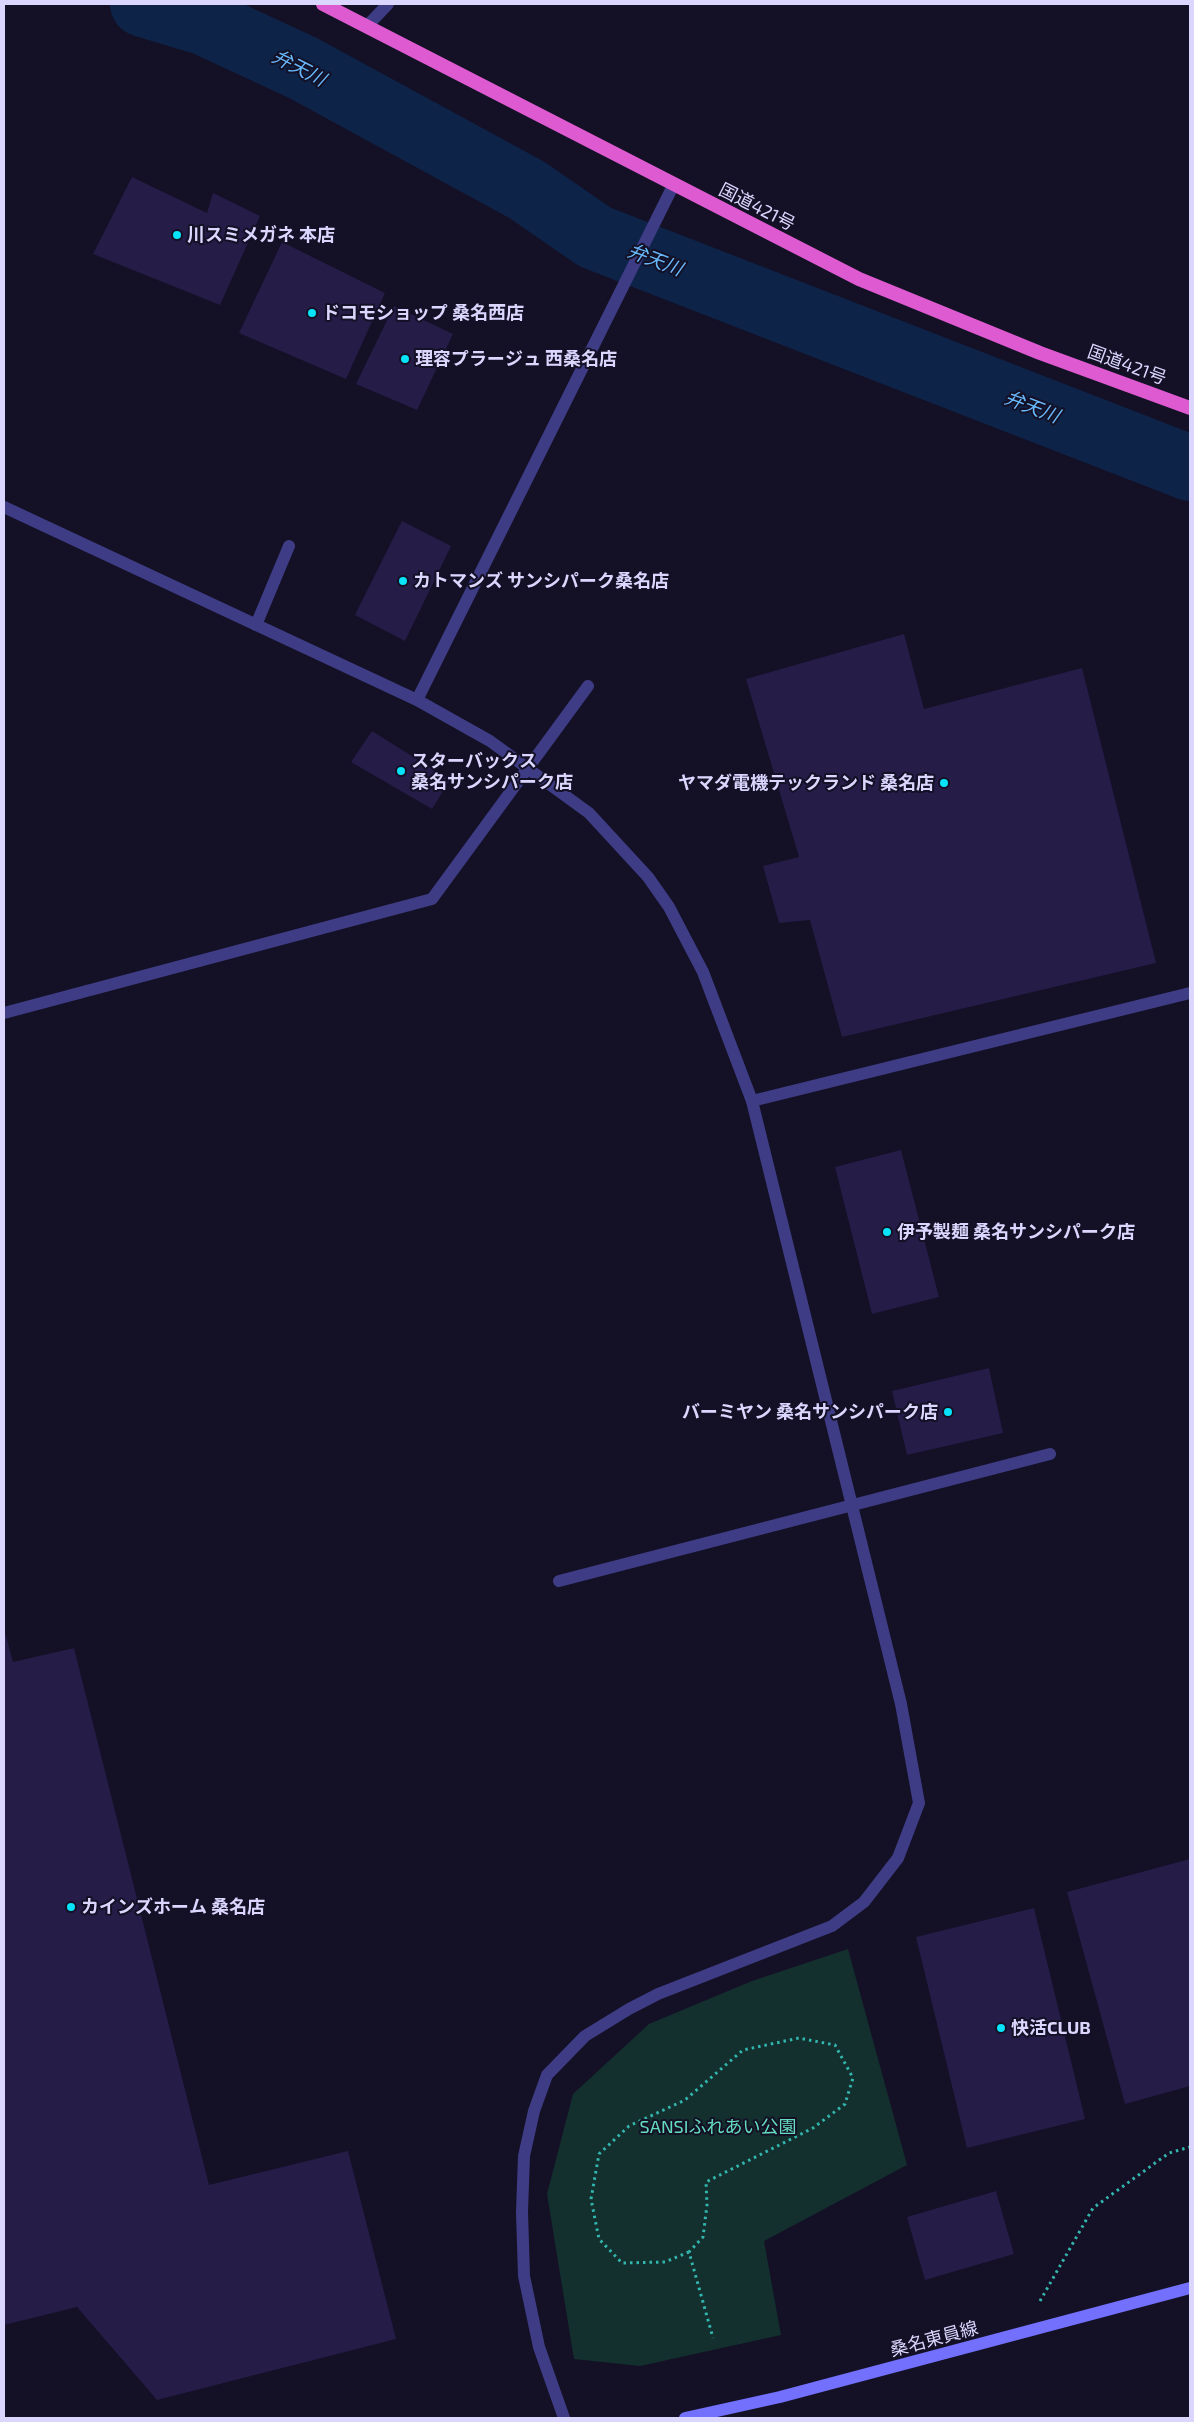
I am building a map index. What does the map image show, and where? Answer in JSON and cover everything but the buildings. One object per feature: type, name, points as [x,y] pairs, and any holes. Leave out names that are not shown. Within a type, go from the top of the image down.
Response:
[{"type":"highway","name":"国道421号","points":[[323,4],[368,25],[674,186],[859,279],[1040,353],[1190,408]]},
{"type":"main road","name":"桑名東員線","points":[[685,2418],[780,2397],[1190,2288]]},
{"type":"street","points":[[368,25],[388,4]]},
{"type":"street","points":[[417,700],[674,186]]},
{"type":"street","points":[[4,508],[417,700],[490,741],[590,813],[648,877],[670,908],[703,972],[752,1101],[901,1704],[918,1803],[898,1858],[864,1902],[832,1926],[651,1998],[585,2036],[547,2076],[534,2111],[524,2156],[522,2212],[524,2276],[539,2347],[564,2418]]},
{"type":"street","points":[[256,625],[289,546]]},
{"type":"street","points":[[4,1012],[432,899],[588,686]]},
{"type":"street","points":[[752,1101],[1190,993]]},
{"type":"street","points":[[559,1581],[1050,1454]]},
{"type":"path","points":[[799,2038],[834,2045],[853,2078],[845,2104],[813,2128],[706,2182],[707,2205],[704,2236],[689,2252],[665,2262],[622,2263],[599,2239],[590,2199],[599,2154],[629,2126],[685,2100],[743,2050],[799,2038]]},
{"type":"path","points":[[1021,2334],[1092,2208],[1168,2153],[1190,2147]]},
{"type":"path","points":[[689,2252],[712,2338]]},
{"type":"green space","name":"SANSIふれあい公園","points":[[848,1949],[907,2165],[764,2241],[781,2335],[640,2366],[574,2359],[547,2194],[573,2094],[649,2024],[752,1981]]},
{"type":"waterway","name":"弁天川","points":[[143,4],[206,23],[303,68],[527,190],[595,237],[1190,468]]},
{"type":"place","name":"川スミメガネ 本店","points":[[177,235]]},
{"type":"place","name":"ドコモショップ 桑名西店","points":[[312,313]]},
{"type":"place","name":"理容プラージュ 西桑名店","points":[[405,359]]},
{"type":"place","name":"カトマンズ サンシパーク桑名店","points":[[403,581]]},
{"type":"place","name":"スターバックス 桑名サンシパーク店","points":[[401,771]]},
{"type":"place","name":"ヤマダ電機テックランド 桑名店","points":[[944,783]]},
{"type":"place","name":"伊予製麺 桑名サンシパーク店","points":[[887,1232]]},
{"type":"place","name":"バーミヤン 桑名サンシパーク店","points":[[948,1412]]},
{"type":"place","name":"カインズホーム 桑名店","points":[[71,1907]]},
{"type":"place","name":"快活CLUB","points":[[1001,2028]]}]
